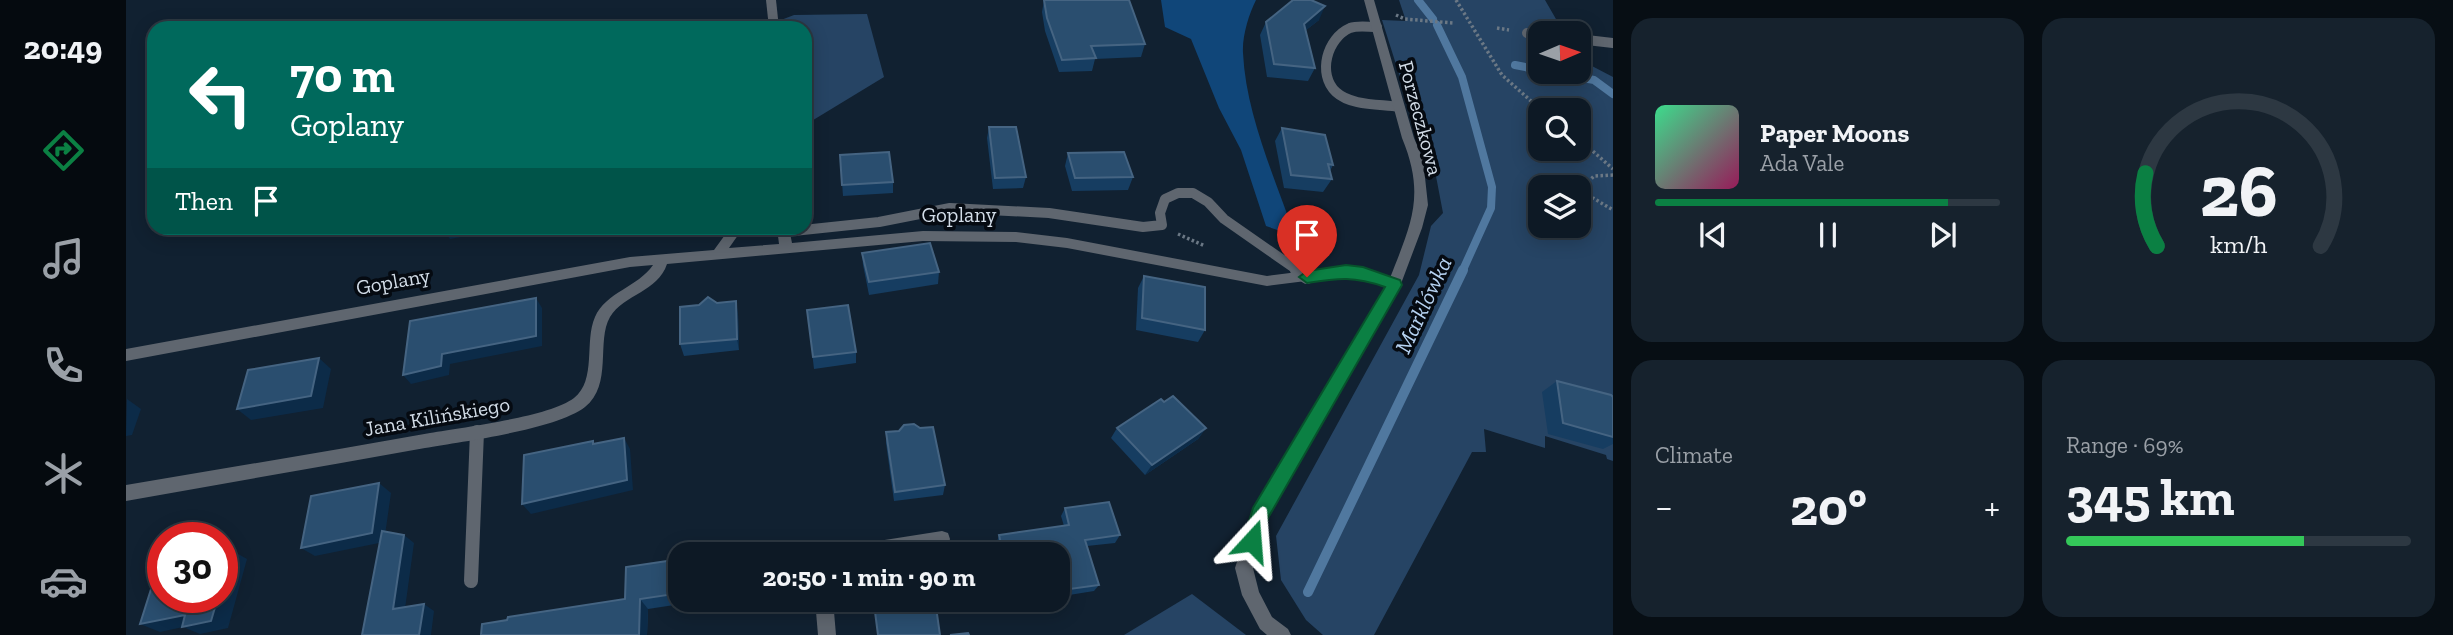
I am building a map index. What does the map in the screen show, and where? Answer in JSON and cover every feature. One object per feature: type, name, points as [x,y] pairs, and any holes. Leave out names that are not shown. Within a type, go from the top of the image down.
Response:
[{"type":"street","points":[[771,0],[773,21]]},
{"type":"street","name":"Porzeczkowa","points":[[1369,0],[1399,107],[1417,159],[1422,205],[1394,285]]},
{"type":"street","points":[[719,252],[732,235]]},
{"type":"street","points":[[785,235],[786,247]]},
{"type":"street","name":"Goplany","points":[[126,355],[660,258],[923,236],[1016,237],[1115,250],[1267,281],[1346,271],[1363,273],[1394,285]]},
{"type":"street","name":"Jana Kilińskiego","points":[[126,493],[477,432],[552,416],[580,402],[592,386],[601,319],[611,305],[651,279],[660,266],[660,258]]},
{"type":"street","points":[[1282,635],[1266,623],[1251,595],[1244,568],[1260,514],[1394,285]]},
{"type":"street","points":[[923,542],[942,539]]},
{"type":"street","points":[[825,612],[827,635]]},
{"type":"lane","points":[[1375,21],[1340,33],[1326,54],[1328,79],[1337,93],[1356,101],[1399,107]]},
{"type":"lane","points":[[1591,40],[1613,43]]},
{"type":"lane","points":[[812,227],[890,220],[950,208],[1049,213],[1143,227],[1162,225],[1160,213],[1165,199],[1178,193],[1193,193],[1208,202],[1224,219],[1307,277]]},
{"type":"lane","points":[[471,581],[477,432]]},
{"type":"path","points":[[1456,0],[1503,75],[1528,98]]},
{"type":"path","points":[[1375,21],[1391,18],[1392,15],[1405,19],[1453,23]]},
{"type":"path","points":[[1591,147],[1613,169]]},
{"type":"path","points":[[1613,175],[1594,176],[1586,184],[1593,198],[1613,210]]},
{"type":"shaded area","points":[[1161,0],[1256,0],[1244,40],[1245,76],[1255,123],[1295,236],[1266,226],[1241,150],[1219,108],[1191,39],[1165,27]]},
{"type":"shaded area","points":[[1399,0],[1545,0],[1557,21],[1528,21],[1528,84],[1591,84],[1591,66],[1613,77],[1613,461],[1607,459],[1606,455],[1545,436],[1545,448],[1484,429],[1486,452],[1472,452],[1374,635],[1323,635],[1306,620],[1281,580],[1276,536],[1419,275],[1431,226],[1443,213],[1431,150],[1418,134],[1382,20],[1406,21]]},
{"type":"shaded area","points":[[867,14],[884,77],[812,121],[812,21],[781,21],[794,15]]},
{"type":"shaded area","points":[[1192,594],[1246,635],[1124,635]]},
{"type":"building","points":[[1044,0],[1129,0],[1145,44],[1091,46],[1096,58],[1062,60],[1047,18]]},
{"type":"building","points":[[1293,0],[1311,0],[1325,6],[1304,24],[1315,68],[1274,64],[1266,22]]},
{"type":"building","points":[[989,127],[1016,127],[1026,177],[995,178]]},
{"type":"building","points":[[1282,128],[1325,135],[1333,165],[1328,164],[1332,179],[1291,175]]},
{"type":"building","points":[[889,152],[893,182],[842,185],[840,155]]},
{"type":"building","points":[[1124,152],[1133,177],[1075,178],[1068,153]]},
{"type":"building","points":[[930,243],[939,272],[869,282],[862,253]]},
{"type":"building","points":[[1144,276],[1205,287],[1205,330],[1142,318]]},
{"type":"building","points":[[708,297],[717,303],[736,301],[737,339],[680,344],[680,307],[699,305]]},
{"type":"building","points":[[536,298],[536,336],[442,354],[441,366],[403,375],[410,321]]},
{"type":"building","points":[[848,305],[856,352],[813,357],[807,310]]},
{"type":"building","points":[[319,358],[311,396],[237,409],[248,370]]},
{"type":"building","points":[[1557,381],[1613,397],[1613,437],[1563,423]]},
{"type":"building","points":[[1173,396],[1206,428],[1152,465],[1117,428],[1161,399],[1164,402]]},
{"type":"building","points":[[914,424],[920,428],[933,427],[945,485],[895,492],[886,432],[899,431],[904,425]]},
{"type":"building","points":[[624,438],[627,480],[522,504],[524,455],[593,441],[593,444]]},
{"type":"building","points":[[379,483],[372,533],[301,548],[311,496]]},
{"type":"building","points":[[1109,502],[1120,535],[1085,540],[1099,585],[1070,589],[1070,542],[1001,542],[999,535],[1069,525],[1065,508]]},
{"type":"building","points":[[382,531],[404,535],[393,609],[424,604],[419,635],[362,635]]},
{"type":"building","points":[[668,561],[668,595],[640,599],[639,635],[481,635],[482,624],[507,620],[508,617],[625,599],[626,567]]},
{"type":"building","points":[[147,602],[147,613],[213,613],[211,621],[182,627],[185,615],[140,624]]},
{"type":"building","points":[[875,612],[937,612],[940,635],[878,635]]},
{"type":"waterway","name":"Marklówka","points":[[1418,0],[1433,19]]},
{"type":"waterway","name":"Marklówka","points":[[1437,25],[1462,77],[1492,187],[1491,208],[1462,272]]},
{"type":"waterway","points":[[1515,65],[1528,68]]},
{"type":"waterway","points":[[1591,79],[1613,94]]},
{"type":"waterway","name":"Marklówka","points":[[1308,592],[1463,270]]},
{"type":"route","points":[[1252,541],[1260,514],[1394,285],[1363,273],[1346,271],[1307,277]]}]
